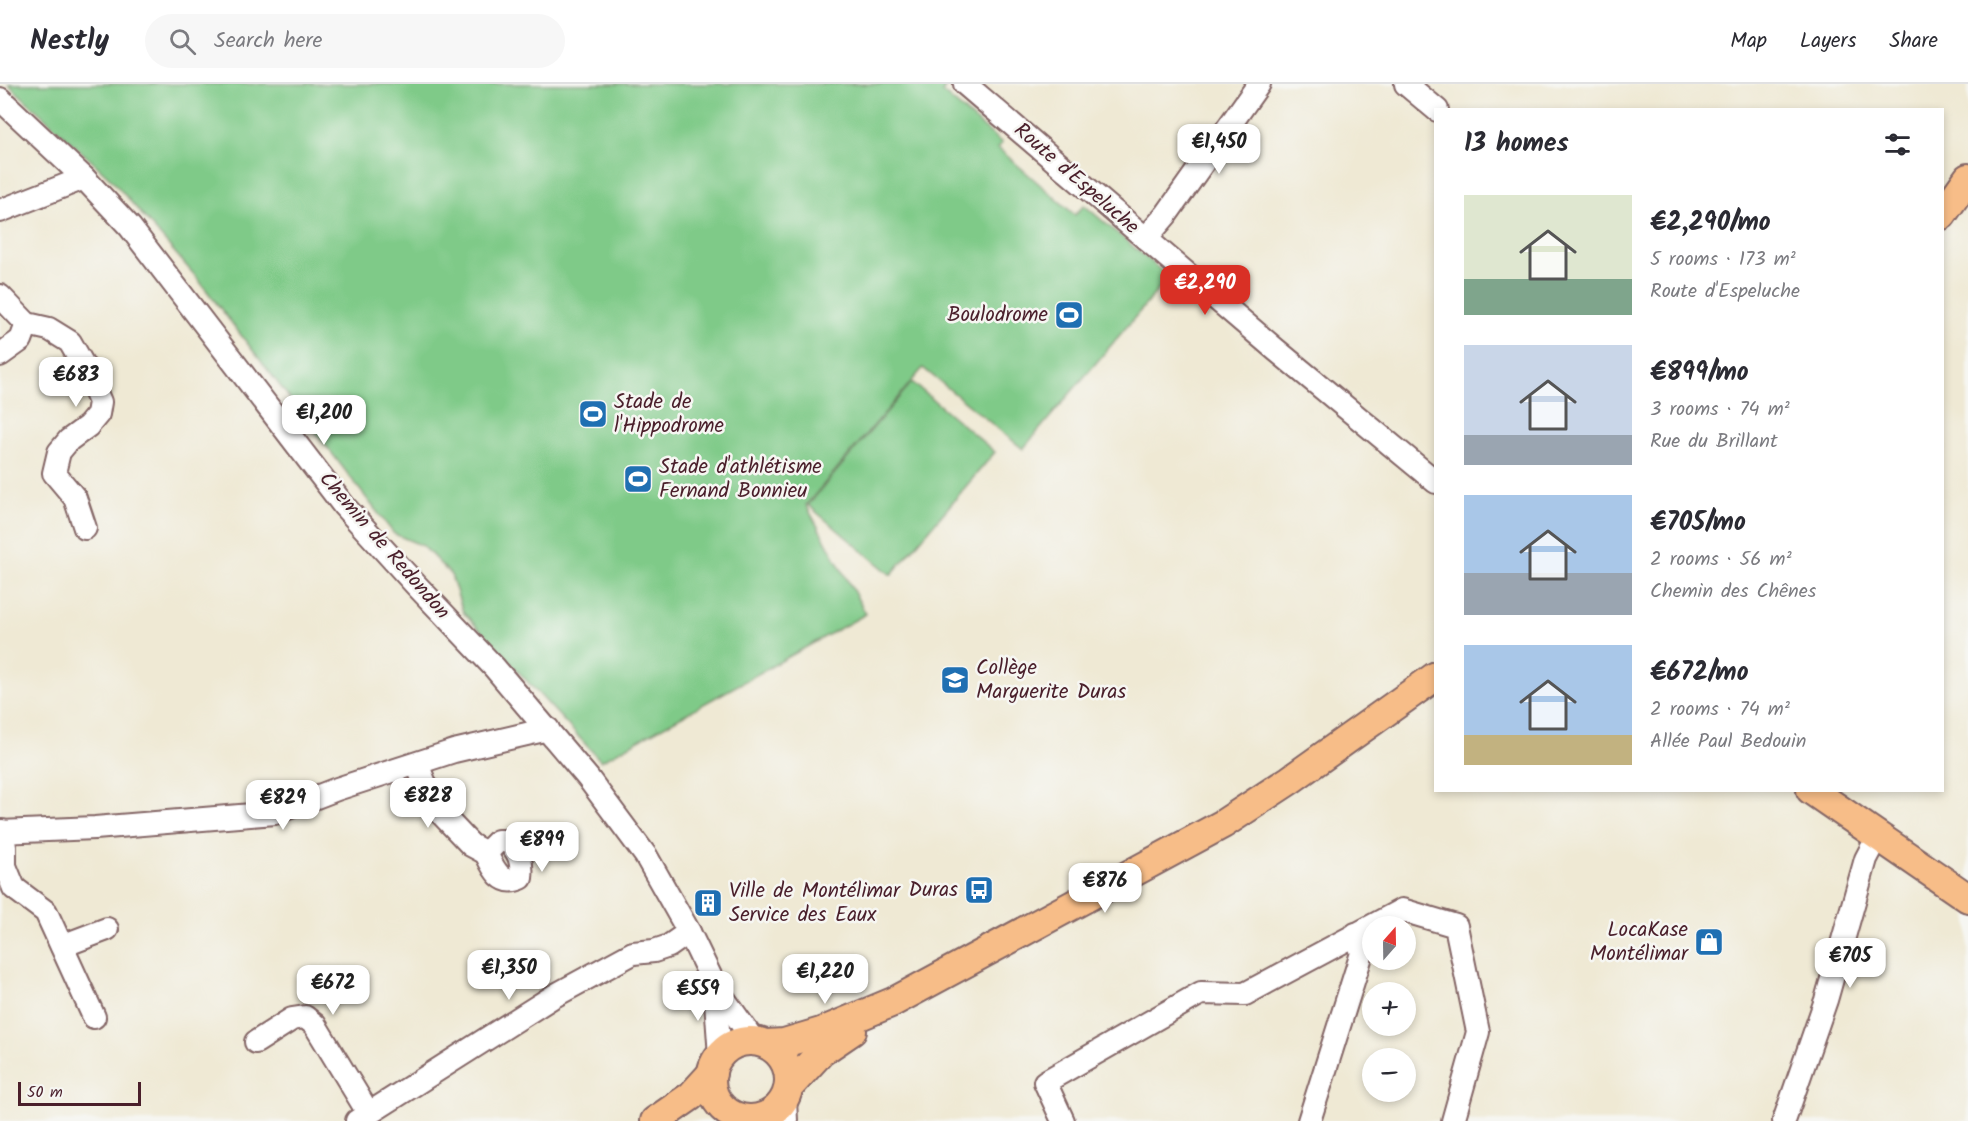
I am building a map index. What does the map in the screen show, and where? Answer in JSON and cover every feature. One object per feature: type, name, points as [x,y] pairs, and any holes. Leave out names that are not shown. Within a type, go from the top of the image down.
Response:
[{"type":"main road","points":[[1944,212],[1968,178]]},
{"type":"main road","points":[[654,1121],[691,1096],[729,1047],[741,1042],[784,1043],[822,1032],[893,1002],[1223,824],[1290,780],[1434,677]]},
{"type":"main road","points":[[1814,792],[1877,838],[1968,898]]},
{"type":"main road","points":[[707,1121],[758,1118],[769,1114],[787,1102],[821,1052],[893,1002]]},
{"type":"main road","points":[[760,1043],[777,1052],[785,1062],[789,1074],[787,1102]]},
{"type":"main road","points":[[716,1065],[711,1084],[718,1103],[744,1119]]},
{"type":"street","name":"Route d'Espeluche","points":[[965,84],[1284,357],[1434,480]]},
{"type":"street","points":[[1146,238],[1166,214],[1259,84]]},
{"type":"street","points":[[1406,84],[1435,108]]},
{"type":"street","name":"Chemin de Redondon","points":[[0,99],[84,178],[130,227],[344,506],[494,667],[548,729],[646,855],[689,932],[715,986],[760,1043]]},
{"type":"street","points":[[0,211],[84,178]]},
{"type":"street","points":[[0,296],[27,324],[49,330],[70,342],[100,402],[98,414],[59,452],[54,473],[75,498],[85,528]]},
{"type":"street","points":[[0,355],[21,340],[27,324]]},
{"type":"street","points":[[94,1017],[46,912],[14,888],[5,866],[5,847],[1,832],[95,828],[275,813],[337,789],[417,765],[454,751],[548,729]]},
{"type":"street","points":[[417,765],[434,806],[471,845],[486,853]]},
{"type":"street","points":[[1784,1121],[1826,1000],[1866,859],[1877,838]]},
{"type":"street","points":[[1063,1121],[1045,1082],[1201,993],[1245,994],[1402,910],[1456,926],[1478,1032],[1453,1121]]},
{"type":"street","points":[[62,946],[107,929]]},
{"type":"street","points":[[256,1042],[292,1019],[305,1017],[315,1025],[363,1117],[554,996],[633,953],[654,951],[669,946],[689,932]]},
{"type":"street","points":[[1309,1121],[1362,953],[1356,934]]},
{"type":"street","name":"Chemin de Redondon","points":[[715,986],[716,1065]]},
{"type":"green space","name":"Stade de l'Hippodrome","points":[[8,84],[941,84],[945,88],[942,92],[1002,143],[998,148],[1075,215],[1084,205],[1169,277],[1023,449],[923,368],[806,505],[866,614],[601,761],[463,612],[451,575],[423,546],[394,534],[197,278],[110,178]]},
{"type":"green space","points":[[912,382],[995,452],[891,575],[808,505]]},
{"type":"place","name":"Boulodrome","points":[[1069,315]]},
{"type":"place","name":"Stade de l'Hippodrome","points":[[593,414]]},
{"type":"place","name":"Stade d'athlétisme Fernand Bonnieu","points":[[638,479]]},
{"type":"place","name":"Collège Marguerite Duras","points":[[955,680]]},
{"type":"place","name":"Duras","points":[[979,890]]},
{"type":"place","name":"Ville de Montélimar Service des Eaux","points":[[708,903]]},
{"type":"place","name":"LocaKase Montélimar","points":[[1709,942]]}]
